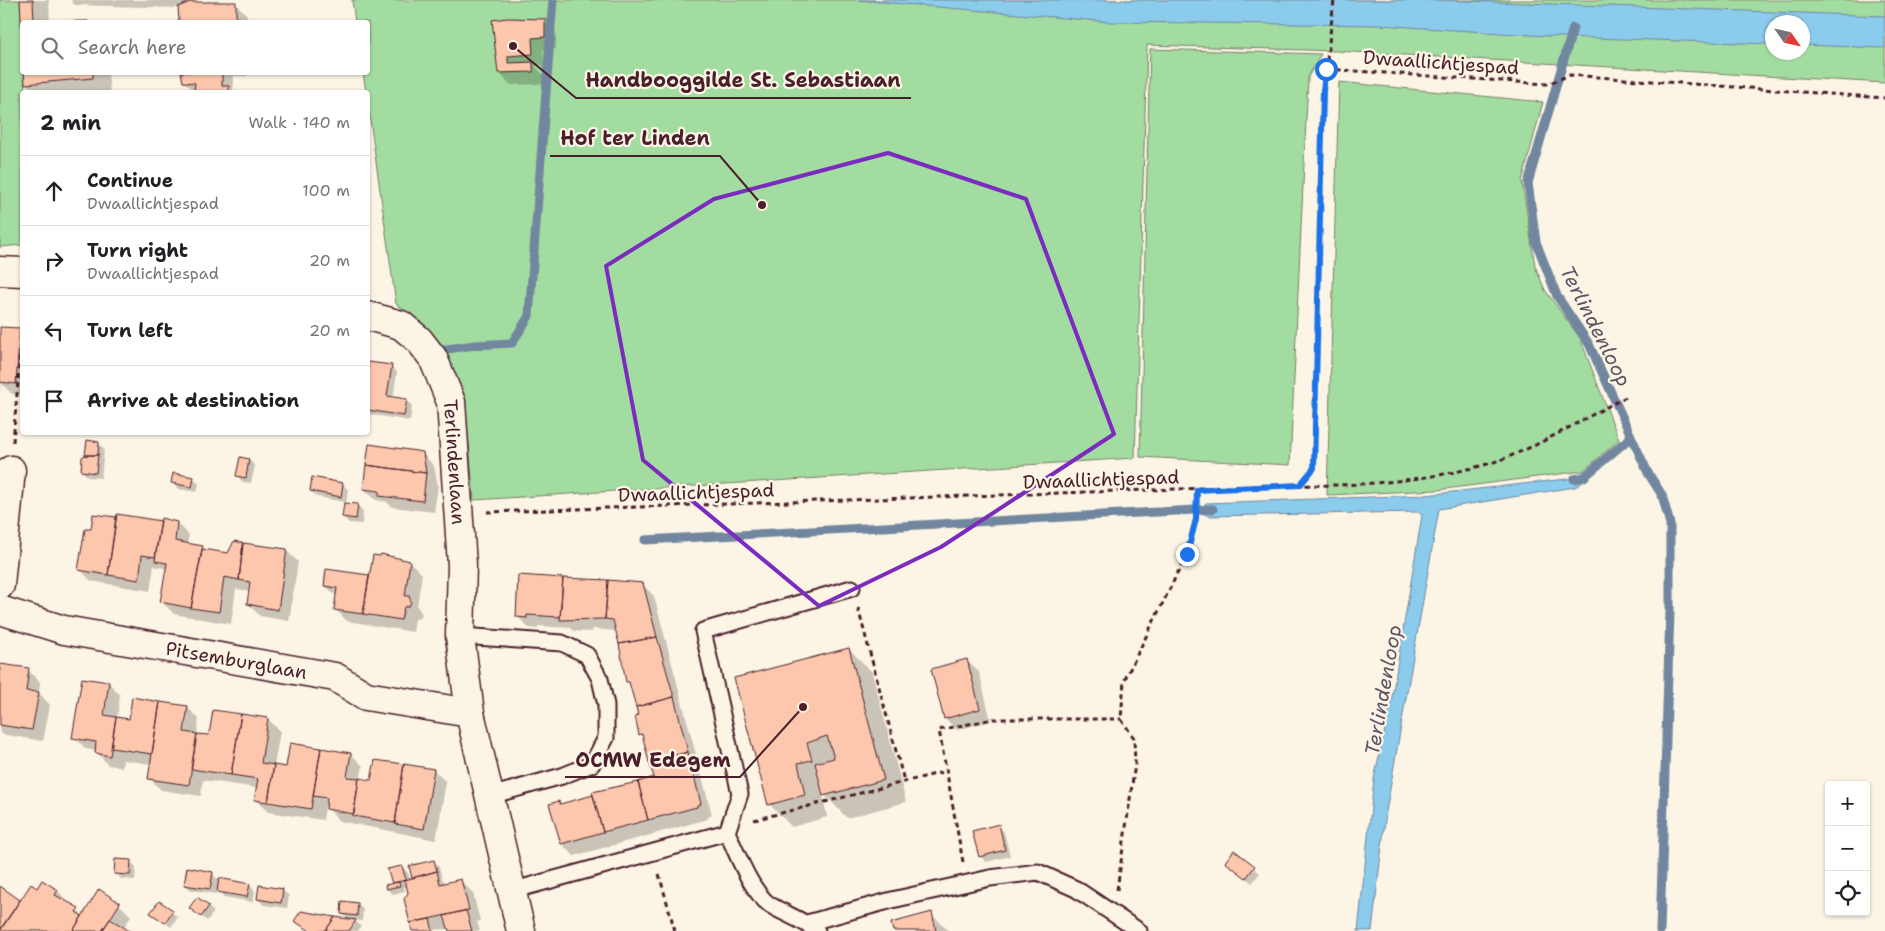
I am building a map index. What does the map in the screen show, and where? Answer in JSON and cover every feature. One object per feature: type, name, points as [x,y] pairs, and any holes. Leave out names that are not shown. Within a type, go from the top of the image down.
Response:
[{"type":"street","points":[[0,271],[20,272]]},
{"type":"street","name":"Terlindenlaan","points":[[374,317],[401,325],[419,340],[433,358],[444,380],[451,402],[462,565],[460,636],[470,713],[521,931]]},
{"type":"street","points":[[0,585],[11,470]]},
{"type":"street","name":"Pitsemburglaan","points":[[0,610],[64,630],[335,677],[366,696],[470,713]]},
{"type":"lane","points":[[852,588],[704,631],[740,794],[728,829],[751,882],[768,904],[812,927],[892,900],[967,884],[1038,872],[1076,889],[1139,931]]},
{"type":"lane","points":[[460,636],[562,643],[587,655],[600,679],[606,705],[606,738],[592,764],[562,776],[490,796]]},
{"type":"lane","points":[[511,891],[653,853],[728,829]]},
{"type":"path","points":[[1300,485],[1314,468],[1323,90],[1334,0]]},
{"type":"path","name":"Dwaallichtjespad","points":[[1326,69],[1547,84],[1570,75],[1885,98]]},
{"type":"path","points":[[11,470],[20,358]]},
{"type":"path","name":"Dwaallichtjespad","points":[[459,513],[1197,490],[1300,485],[1328,486],[1405,479],[1498,460],[1528,448],[1626,397]]},
{"type":"path","points":[[1118,918],[1115,901],[1135,764],[1134,738],[1121,719],[1124,681],[1187,554],[1196,519],[1197,490]]},
{"type":"path","points":[[852,588],[904,781]]},
{"type":"path","points":[[967,884],[940,730],[993,719],[1121,719]]},
{"type":"path","points":[[728,829],[947,771]]},
{"type":"path","points":[[653,853],[675,931]]},
{"type":"highlighted area","points":[[888,153],[1026,199],[1114,434],[941,547],[819,606],[643,460],[606,266],[714,199]]},
{"type":"green space","points":[[0,0],[20,0],[20,75],[24,75],[25,90],[20,90],[20,245],[0,247]]},
{"type":"green space","points":[[352,0],[1885,0],[1885,83],[1336,51],[1147,45],[1135,458],[474,500],[464,408],[450,364],[439,344],[424,326],[396,304],[370,119],[370,90],[366,90],[363,75],[370,75],[370,20],[355,20]]},
{"type":"green space","points":[[1150,49],[1321,54],[1308,77],[1290,465],[1140,457]]},
{"type":"green space","points":[[1339,82],[1543,102],[1522,181],[1535,266],[1545,290],[1580,338],[1619,440],[1583,471],[1437,490],[1327,495]]},
{"type":"water","points":[[858,0],[1440,0],[1885,16],[1885,48],[1810,45],[1810,15],[1765,15],[1765,44],[1561,37],[1379,25],[1110,22]]},
{"type":"water","points":[[1584,477],[1582,483],[1575,487],[1439,509],[1386,812],[1372,931],[1358,931],[1374,779],[1392,697],[1422,515],[1418,512],[1209,516],[1204,514],[1203,506],[1206,503],[1426,495]]},
{"type":"building","points":[[20,0],[33,0],[34,20],[21,20]]},
{"type":"building","points":[[190,2],[236,2],[236,20],[179,20],[178,7]]},
{"type":"building","points":[[507,18],[545,19],[545,37],[532,38],[533,54],[508,56],[508,63],[533,62],[533,72],[498,73],[492,20]]},
{"type":"building","points":[[24,75],[93,75],[93,78],[25,84]]},
{"type":"building","points":[[182,75],[222,75],[222,86],[229,86],[229,90],[194,90],[195,83],[183,82]]},
{"type":"building","points":[[0,327],[20,328],[16,384],[0,382]]},
{"type":"building","points":[[370,362],[392,365],[387,396],[407,399],[404,416],[370,410]]},
{"type":"building","points":[[87,440],[99,442],[98,455],[85,455]]},
{"type":"building","points":[[369,444],[423,452],[426,473],[366,465]]},
{"type":"building","points":[[85,455],[98,455],[96,473],[81,471],[82,457]]},
{"type":"building","points":[[240,457],[249,459],[246,478],[236,476]]},
{"type":"building","points":[[366,465],[426,473],[423,501],[379,496],[379,491],[363,489]]},
{"type":"building","points":[[173,473],[194,477],[192,487],[171,483]]},
{"type":"building","points":[[312,477],[343,483],[341,497],[310,491]]},
{"type":"building","points":[[344,503],[358,504],[356,519],[342,517]]},
{"type":"building","points":[[93,514],[116,517],[108,575],[78,570],[85,529],[91,529]]},
{"type":"building","points":[[117,514],[161,521],[155,557],[142,555],[139,580],[108,575]]},
{"type":"building","points":[[161,518],[177,522],[175,541],[203,546],[191,608],[160,602],[167,563],[155,561]]},
{"type":"building","points":[[234,541],[243,543],[239,580],[224,577],[219,612],[191,608],[202,549],[228,553]]},
{"type":"building","points":[[243,543],[287,549],[278,610],[247,604],[250,582],[239,580]]},
{"type":"building","points":[[381,554],[410,561],[405,596],[409,596],[411,602],[409,606],[404,607],[401,620],[363,614],[373,555],[380,556]]},
{"type":"building","points":[[326,569],[369,575],[363,614],[334,610],[337,588],[324,586]]},
{"type":"building","points":[[518,575],[563,578],[560,617],[527,615],[527,618],[516,617]]},
{"type":"building","points":[[563,578],[608,580],[605,619],[560,620]]},
{"type":"building","points":[[608,580],[643,583],[657,637],[619,644],[613,620],[605,619]]},
{"type":"building","points":[[657,637],[674,697],[636,707],[629,682],[626,682],[619,644]]},
{"type":"building","points":[[849,648],[884,780],[823,796],[815,763],[834,758],[827,736],[807,743],[812,760],[798,763],[805,795],[768,805],[734,678]]},
{"type":"building","points":[[967,659],[980,709],[944,719],[931,669]]},
{"type":"building","points":[[0,664],[29,668],[26,691],[39,692],[32,730],[0,725]]},
{"type":"building","points":[[82,678],[109,682],[104,715],[116,717],[110,756],[95,753],[96,742],[72,738]]},
{"type":"building","points":[[132,697],[160,702],[152,754],[111,748],[116,717],[129,719]]},
{"type":"building","points":[[674,697],[688,752],[649,762],[642,734],[639,735],[635,716],[638,715],[636,707]]},
{"type":"building","points":[[160,702],[188,706],[184,732],[197,734],[189,785],[148,779]]},
{"type":"building","points":[[213,710],[241,714],[231,775],[191,769],[197,734],[209,735]]},
{"type":"building","points":[[241,714],[268,718],[261,763],[274,765],[268,802],[254,800],[258,779],[231,775]]},
{"type":"building","points":[[290,743],[321,748],[311,809],[268,802],[274,765],[286,767]]},
{"type":"building","points":[[321,748],[351,753],[347,777],[359,778],[354,814],[326,809],[327,798],[313,796]]},
{"type":"building","points":[[688,752],[701,804],[697,805],[697,807],[648,820],[638,782],[654,777],[649,762]]},
{"type":"building","points":[[375,760],[404,764],[395,823],[353,816],[359,778],[371,780]]},
{"type":"building","points":[[404,764],[434,769],[424,829],[395,824]]},
{"type":"building","points":[[638,782],[648,820],[603,832],[592,792]]},
{"type":"building","points":[[593,795],[603,832],[561,844],[549,804],[559,801],[560,804]]},
{"type":"building","points":[[999,824],[1005,850],[979,857],[972,831]]},
{"type":"building","points":[[1234,850],[1255,866],[1246,878],[1225,862]]},
{"type":"building","points":[[115,859],[131,860],[130,875],[114,874]]},
{"type":"building","points":[[434,860],[437,871],[412,878],[409,866]]},
{"type":"building","points":[[402,866],[406,880],[392,883],[387,869]]},
{"type":"building","points":[[187,867],[213,872],[210,889],[184,885]]},
{"type":"building","points":[[437,871],[440,884],[461,879],[469,910],[410,923],[404,899],[408,893],[405,880]]},
{"type":"building","points":[[219,878],[250,884],[247,897],[217,892]]},
{"type":"building","points":[[42,880],[58,890],[55,895],[79,908],[76,912],[82,916],[73,931],[0,931],[31,884],[37,888]]},
{"type":"building","points":[[399,882],[400,886],[386,889],[385,885]]},
{"type":"building","points":[[259,885],[283,889],[281,903],[257,899]]},
{"type":"building","points":[[0,886],[20,900],[0,930]]},
{"type":"building","points":[[99,889],[120,903],[102,931],[73,931]]},
{"type":"building","points":[[197,897],[209,906],[201,917],[189,908]]},
{"type":"building","points":[[159,901],[173,910],[165,923],[150,913]]},
{"type":"building","points":[[342,901],[358,903],[357,916],[341,914]]},
{"type":"building","points":[[466,910],[472,931],[449,931],[444,916]]},
{"type":"building","points":[[301,911],[335,917],[325,931],[310,931],[294,921]]},
{"type":"building","points":[[932,912],[936,931],[893,931],[891,923]]},
{"type":"building","points":[[335,917],[356,920],[349,931],[326,930]]},
{"type":"building","points":[[110,919],[130,931],[102,931]]},
{"type":"building","points":[[430,919],[433,931],[412,931],[410,923]]},
{"type":"waterway","points":[[447,349],[512,343],[529,316],[553,0]]},
{"type":"waterway","points":[[1573,28],[1528,183],[1536,242],[1557,296],[1589,344],[1648,473],[1662,495],[1670,524],[1670,611],[1660,931]]},
{"type":"waterway","name":"Terlindenloop","points":[[1574,479],[1584,477],[1631,437]]},
{"type":"waterway","points":[[645,540],[1213,509]]},
{"type":"place","name":"Handbooggilde St. Sebastiaan","points":[[513,46]]},
{"type":"place","name":"Hof ter Linden","points":[[762,205]]},
{"type":"place","name":"OCMW Edegem","points":[[803,707]]},
{"type":"route","points":[[1187,554],[1196,519],[1197,490],[1300,485],[1314,468],[1323,90],[1326,69]]}]
